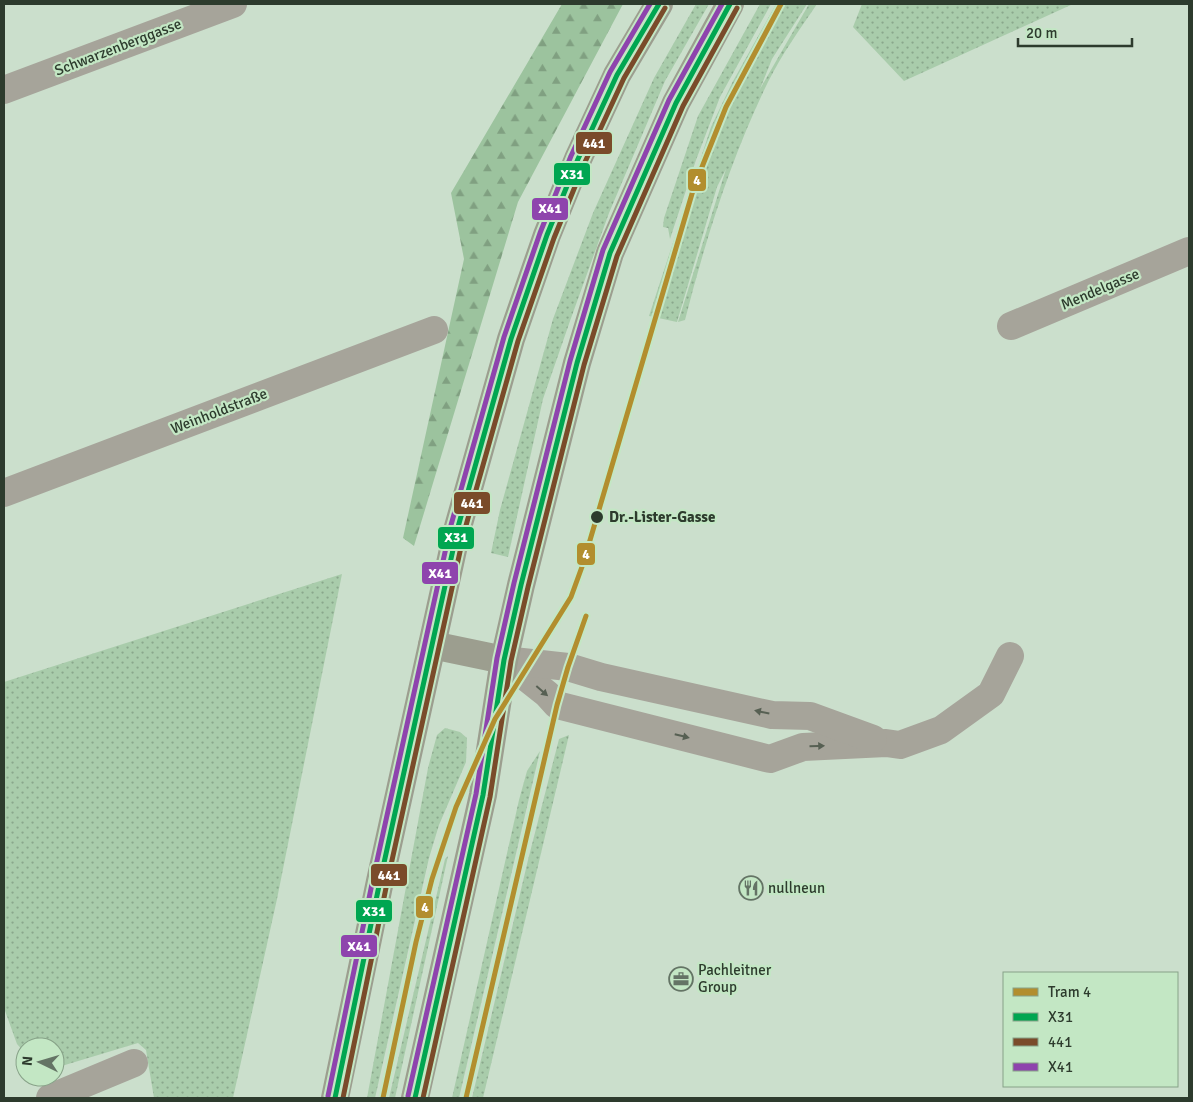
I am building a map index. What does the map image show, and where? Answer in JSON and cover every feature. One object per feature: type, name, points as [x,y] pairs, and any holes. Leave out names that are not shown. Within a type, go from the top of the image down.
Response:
[{"type":"main road","points":[[335,1098],[382,871],[458,527],[511,339],[547,235],[578,159],[617,75],[659,4]]},
{"type":"main road","points":[[415,1098],[483,795],[504,660],[568,398],[610,253],[676,103],[730,4]]},
{"type":"main road","points":[[432,645],[504,660]]},
{"type":"street","name":"Schwarzenberggasse","points":[[4,90],[233,4]]},
{"type":"street","name":"Mendelgasse","points":[[1011,326],[1189,251]]},
{"type":"street","name":"Weinholdstraße","points":[[4,492],[434,330]]},
{"type":"street","points":[[504,660],[547,694],[557,705],[770,759],[803,746],[886,743],[900,745],[941,730],[991,694],[1010,656]]},
{"type":"street","points":[[504,660],[568,668],[772,715],[810,716],[886,743]]},
{"type":"street","points":[[50,1098],[134,1063]]},
{"type":"green space","points":[[562,4],[623,4],[518,202],[414,546],[403,538],[464,259],[451,193]]},
{"type":"green space","points":[[696,4],[709,4],[665,81],[609,213],[543,399],[508,557],[491,553],[500,510],[553,319],[593,213],[654,78]]},
{"type":"green space","points":[[760,4],[771,4],[720,97],[696,160],[670,239],[668,228],[663,227],[664,218],[698,116]]},
{"type":"green space","points":[[776,4],[807,4],[772,59],[760,89],[809,4],[817,4],[773,72],[742,140],[720,199],[685,320],[678,322],[726,169],[717,187],[677,322],[649,316],[711,127],[732,83]]},
{"type":"green space","points":[[862,4],[1073,4],[904,81],[853,27]]},
{"type":"green space","points":[[342,574],[277,899],[233,1098],[154,1098],[146,1050],[138,1043],[65,1065],[65,1037],[15,1038],[4,1008],[4,682]]},
{"type":"green space","points":[[445,728],[460,732],[467,738],[466,762],[439,825],[429,858],[375,1098],[367,1098],[428,768],[437,735]]},
{"type":"green space","points":[[569,735],[483,1098],[472,1098],[528,860],[559,739]]},
{"type":"green space","points":[[540,751],[459,1098],[452,1098],[519,800],[527,771]]},
{"type":"green space","points":[[448,856],[395,1098],[389,1098],[445,859]]},
{"type":"tram line","name":"4","points":[[383,1098],[416,942],[432,879],[456,807],[495,719],[571,597],[583,564],[694,187],[726,107],[781,4]]},
{"type":"tram line","name":"4","points":[[466,1098],[557,705],[586,616]]},
{"type":"transit line","name":"X41","points":[[328,1096],[373,879],[451,525],[504,337],[540,233],[571,156],[610,72],[650,4]]},
{"type":"transit line","name":"X31","points":[[335,1098],[380,881],[458,527],[511,339],[547,235],[578,159],[617,75],[659,4]]},
{"type":"transit line","name":"X41","points":[[408,1096],[476,794],[497,658],[570,361],[603,250],[669,100],[722,4]]},
{"type":"transit line","name":"X31","points":[[415,1098],[483,795],[504,660],[577,363],[610,253],[676,103],[730,4]]},
{"type":"transit line","name":"441","points":[[343,1098],[387,883],[465,529],[518,341],[554,238],[585,162],[624,78],[665,8]]},
{"type":"transit line","name":"441","points":[[423,1098],[490,797],[511,661],[584,365],[617,256],[683,106],[737,8]]},
{"type":"place","name":"Dr.-Lister-Gasse","points":[[597,517]]},
{"type":"place","name":"nullneun","points":[[751,888]]},
{"type":"place","name":"Pachleitner Group","points":[[681,979]]}]
